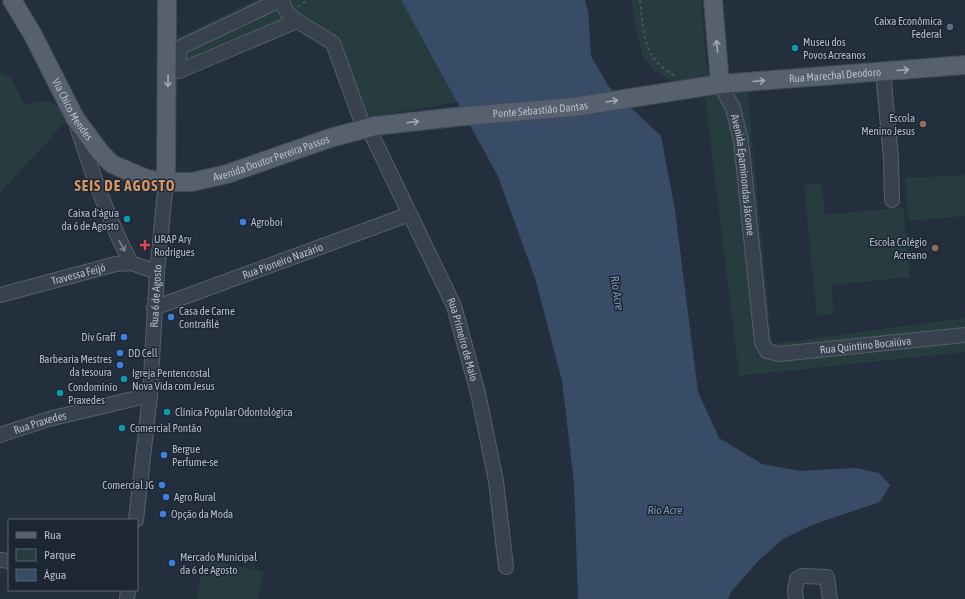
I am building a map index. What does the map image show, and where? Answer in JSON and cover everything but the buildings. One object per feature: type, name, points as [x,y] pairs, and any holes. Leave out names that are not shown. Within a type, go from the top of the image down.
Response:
[{"type":"main road","name":"Via Chico Mendes","points":[[12,0],[33,35],[75,118],[100,152],[112,164],[147,179],[166,182]]},
{"type":"main road","name":"Rua 6 de Agosto","points":[[166,182],[167,0]]},
{"type":"main road","name":"Avenida Epaminondas Jácome","points":[[713,0],[713,86]]},
{"type":"main road","name":"Rua Marechal Deodoro","points":[[713,86],[965,65]]},
{"type":"main road","name":"Ponte Sebastião Dantas","points":[[369,127],[455,117],[574,107],[713,86]]},
{"type":"main road","name":"Avenida Doutor Pereira Passos","points":[[166,182],[192,182],[227,174],[369,127]]},
{"type":"street","points":[[280,0],[178,48],[180,70],[296,21]]},
{"type":"street","name":"Rua Primeiro de Maio","points":[[280,0],[288,14],[296,21],[334,42],[369,127],[454,306],[478,393],[496,481],[506,567]]},
{"type":"street","points":[[883,71],[891,158],[892,200]]},
{"type":"street","name":"Avenida Epaminondas Jácome","points":[[713,86],[733,108],[741,141],[762,342],[767,351]]},
{"type":"street","points":[[75,118],[94,180],[114,231],[131,263]]},
{"type":"street","name":"Rua 6 de Agosto","points":[[136,519],[150,395],[154,308],[166,182]]},
{"type":"street","name":"Rua Pioneiro Nazário","points":[[154,308],[410,214]]},
{"type":"street","name":"Travessa Feijó","points":[[0,295],[116,264],[131,263],[157,272]]},
{"type":"street","name":"Rua Quintino Bocaiúva","points":[[767,351],[778,354],[965,335]]},
{"type":"street","name":"Rua Praxedes","points":[[0,435],[49,419],[150,395]]},
{"type":"street","points":[[796,599],[795,590],[797,579],[802,576],[827,577],[830,599]]},
{"type":"path","points":[[640,0],[647,49],[658,65],[676,77]]},
{"type":"green space","points":[[256,0],[402,0],[458,102],[354,120],[329,50],[299,24],[173,77],[172,40]]},
{"type":"green space","points":[[631,0],[701,0],[708,81],[681,84],[663,77],[653,69],[642,56]]},
{"type":"green space","points":[[0,73],[11,78],[24,104],[45,101],[49,102],[58,107],[68,119],[0,193]]},
{"type":"green space","points":[[747,90],[772,344],[965,318],[965,352],[739,376],[705,97]]},
{"type":"green space","points":[[965,175],[965,216],[909,221],[905,178]]},
{"type":"green space","points":[[822,183],[825,215],[903,207],[910,277],[831,285],[834,314],[817,316],[804,186]]},
{"type":"green space","points":[[205,559],[264,572],[258,599],[196,599]]},
{"type":"water","name":"Rio Acre","points":[[401,0],[585,0],[588,11],[591,56],[609,87],[661,136],[675,210],[698,392],[719,438],[762,464],[800,471],[856,468],[879,473],[890,485],[880,502],[812,525],[783,539],[759,560],[731,592],[728,599],[578,599],[574,482],[562,381],[536,281],[498,176]]},
{"type":"place","name":"Caixa Econômica Federal","points":[[950,27]]},
{"type":"place","name":"Museu dos Povos Acreanos","points":[[795,48]]},
{"type":"place","name":"Escola Menino Jesus","points":[[923,124]]},
{"type":"place","name":"Caixa d'água da 6 de Agosto","points":[[127,219]]},
{"type":"place","name":"Agroboi","points":[[243,222]]},
{"type":"place","name":"URAP Ary Rodrigues","points":[[145,245]]},
{"type":"place","name":"Escola Colégio Acreano","points":[[935,248]]},
{"type":"place","name":"Casa de Carne Contrafilé","points":[[171,317]]},
{"type":"place","name":"Div Graff","points":[[124,337]]},
{"type":"place","name":"DD Cell","points":[[120,353]]},
{"type":"place","name":"Barbearia Mestres da tesoura","points":[[120,365]]},
{"type":"place","name":"Igreja Pentencostal Nova Vida com Jesus","points":[[124,379]]},
{"type":"place","name":"Condomínio Praxedes","points":[[60,393]]},
{"type":"place","name":"Clínica Popular Odontológica","points":[[167,412]]},
{"type":"place","name":"Comercial Pontão","points":[[122,428]]},
{"type":"place","name":"Bergue Perfume-se","points":[[164,455]]},
{"type":"place","name":"Comercial JG","points":[[162,485]]},
{"type":"place","name":"Agro Rural","points":[[166,497]]},
{"type":"place","name":"Opção da Moda","points":[[163,514]]},
{"type":"place","name":"Mercado Municipal da 6 de Agosto","points":[[172,563]]},
{"type":"district","name":"SEIS DE AGOSTO","points":[[125,185]]},
{"type":"water label","name":"Río Acre","points":[[617,293]]}]
